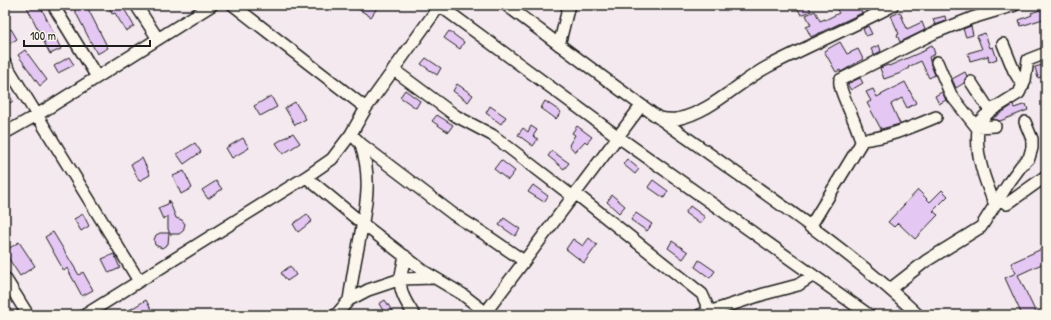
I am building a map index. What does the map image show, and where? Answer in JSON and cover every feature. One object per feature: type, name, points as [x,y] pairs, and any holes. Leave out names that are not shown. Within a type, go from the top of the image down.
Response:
[{"type":"street","points":[[53,5],[97,77]]},
{"type":"street","points":[[136,5],[158,39]]},
{"type":"street","points":[[5,133],[37,115],[212,5]]},
{"type":"street","points":[[234,5],[366,108]]},
{"type":"street","points":[[85,315],[306,177],[332,159],[351,134],[366,108],[440,5],[617,136],[812,276],[869,315]]},
{"type":"street","points":[[506,5],[641,106],[866,269],[918,315]]},
{"type":"street","points":[[560,45],[569,5]]},
{"type":"street","points":[[810,227],[845,167],[861,143],[849,106],[839,85],[840,80],[934,33],[972,18],[1015,5]]},
{"type":"street","points":[[659,118],[676,119],[711,105],[739,84],[767,67],[892,6]]},
{"type":"street","points":[[1003,44],[1022,80]]},
{"type":"street","points":[[977,126],[998,104],[1019,93],[1028,60],[1046,53]]},
{"type":"street","points":[[937,62],[951,95],[977,126],[978,150],[981,164],[990,192],[1001,202]]},
{"type":"street","points":[[5,63],[139,281]]},
{"type":"street","points":[[394,70],[456,116],[492,135],[574,194],[702,294],[705,313],[798,285],[812,276]]},
{"type":"street","points":[[971,82],[990,111]]},
{"type":"street","points":[[306,177],[363,224],[433,278],[462,294],[488,314],[524,261],[641,106]]},
{"type":"street","points":[[861,140],[888,136],[936,117]]},
{"type":"street","points":[[890,289],[926,261],[978,230],[1001,202],[1021,166],[1029,158],[1032,148],[1032,139],[1025,122]]},
{"type":"street","points":[[977,126],[995,126]]},
{"type":"street","points":[[351,134],[361,144],[453,214],[483,232],[524,261]]},
{"type":"street","points":[[349,300],[368,189],[365,156],[361,144]]},
{"type":"street","points":[[1001,202],[1046,176]]},
{"type":"street","points":[[405,256],[401,279],[402,293],[414,315]]},
{"type":"street","points":[[5,278],[28,315]]},
{"type":"street","points":[[336,315],[349,300],[368,290],[401,279],[433,278]]},
{"type":"building","points":[[26,5],[40,5],[61,49],[50,54]]},
{"type":"building","points":[[72,5],[86,5],[108,48],[97,54]]},
{"type":"building","points":[[108,5],[122,5],[134,26],[126,31],[115,13],[112,14]]},
{"type":"building","points":[[352,5],[379,5],[371,17]]},
{"type":"building","points":[[796,5],[808,5],[811,11],[801,15]]},
{"type":"building","points":[[834,5],[858,5],[862,13],[811,37],[806,27],[811,25],[806,15],[815,11],[820,21],[825,20],[839,13]]},
{"type":"building","points":[[1046,8],[1046,18],[1021,26],[1019,20],[1032,15],[1031,13]]},
{"type":"building","points":[[900,12],[907,29],[922,22],[925,30],[900,42],[897,35],[899,34],[891,16]]},
{"type":"building","points":[[945,16],[946,21],[935,25],[933,19]]},
{"type":"building","points":[[868,26],[872,34],[866,36],[863,29]]},
{"type":"building","points":[[971,26],[973,35],[966,37],[963,29]]},
{"type":"building","points":[[11,29],[17,39],[9,44],[5,38],[5,33]]},
{"type":"building","points":[[449,31],[464,42],[460,49],[444,38]]},
{"type":"building","points":[[985,33],[990,48],[993,47],[997,59],[989,62],[988,56],[970,61],[968,53],[982,49],[977,36]]},
{"type":"building","points":[[840,42],[847,54],[858,49],[863,59],[841,72],[840,70],[836,72],[824,51]]},
{"type":"building","points":[[879,45],[881,51],[874,55],[871,49]]},
{"type":"building","points":[[932,45],[935,54],[929,57],[935,75],[929,78],[921,61],[908,67],[909,68],[901,73],[884,79],[880,68],[889,66],[926,50],[925,48]]},
{"type":"building","points":[[25,50],[47,80],[40,86],[18,55]]},
{"type":"building","points":[[69,57],[74,65],[58,73],[54,66]]},
{"type":"building","points":[[426,58],[441,68],[437,75],[421,64]]},
{"type":"building","points":[[1046,64],[1046,75],[1038,78],[1035,67]]},
{"type":"building","points":[[965,72],[967,76],[964,83],[956,88],[952,79]]},
{"type":"building","points":[[860,78],[863,83],[851,90],[847,84]]},
{"type":"building","points":[[905,82],[916,103],[907,108],[902,98],[891,104],[900,124],[881,129],[867,103],[871,101],[866,92],[873,89],[877,97]]},
{"type":"building","points":[[457,84],[473,95],[468,102],[453,91]]},
{"type":"building","points":[[5,88],[13,101],[5,106]]},
{"type":"building","points":[[405,90],[420,101],[416,108],[400,97]]},
{"type":"building","points":[[942,92],[946,100],[939,104],[935,96]]},
{"type":"building","points":[[271,96],[277,107],[260,116],[254,106]]},
{"type":"building","points":[[545,101],[561,112],[556,119],[541,108]]},
{"type":"building","points":[[295,102],[306,119],[295,125],[285,108]]},
{"type":"building","points":[[1026,104],[1028,110],[1000,121],[992,119],[1013,105],[1014,108]]},
{"type":"building","points":[[490,106],[506,117],[501,124],[486,113]]},
{"type":"building","points":[[437,115],[453,125],[448,132],[432,121]]},
{"type":"building","points":[[531,126],[537,130],[533,136],[538,139],[533,146],[518,135],[523,128],[528,132]]},
{"type":"building","points":[[577,126],[592,137],[587,143],[585,141],[575,152],[569,145],[575,135],[572,133]]},
{"type":"building","points":[[293,133],[300,143],[283,154],[276,143]]},
{"type":"building","points":[[243,138],[249,148],[232,158],[226,148]]},
{"type":"building","points":[[195,143],[201,152],[184,164],[177,154]]},
{"type":"building","points":[[552,151],[569,163],[564,169],[548,156]]},
{"type":"building","points":[[142,158],[150,175],[139,181],[131,164]]},
{"type":"building","points":[[627,159],[639,169],[635,174],[623,164]]},
{"type":"building","points":[[501,160],[515,171],[508,180],[494,169]]},
{"type":"building","points":[[184,171],[192,188],[181,194],[173,176]]},
{"type":"building","points":[[653,180],[668,191],[664,198],[648,187]]},
{"type":"building","points":[[216,181],[222,189],[208,199],[202,190]]},
{"type":"building","points":[[533,185],[548,196],[544,202],[528,192]]},
{"type":"building","points":[[918,190],[930,202],[942,190],[948,196],[933,211],[938,215],[915,239],[898,223],[894,227],[888,222]]},
{"type":"building","points":[[612,195],[625,206],[619,213],[607,202]]},
{"type":"building","points":[[169,200],[176,218],[182,220],[185,224],[183,231],[179,234],[170,234],[168,229],[168,216],[163,219],[158,208],[168,204]]},
{"type":"building","points":[[690,206],[705,217],[700,224],[685,213]]},
{"type":"building","points":[[636,213],[652,224],[647,231],[631,220]]},
{"type":"building","points":[[83,214],[89,226],[81,231],[74,219]]},
{"type":"building","points":[[307,214],[312,221],[298,232],[293,224]]},
{"type":"building","points":[[504,218],[520,229],[515,236],[499,225]]},
{"type":"building","points":[[53,232],[79,275],[83,272],[93,290],[82,296],[67,268],[64,271],[45,237]]},
{"type":"building","points":[[160,233],[169,233],[168,244],[162,248],[155,245],[154,240],[156,235]]},
{"type":"building","points":[[589,238],[597,245],[584,263],[566,249],[573,239],[583,246]]},
{"type":"building","points":[[672,241],[688,252],[683,259],[668,248]]},
{"type":"building","points":[[19,242],[35,266],[20,276],[5,253],[5,251]]},
{"type":"building","points":[[1046,247],[1046,262],[1018,275],[1037,315],[1022,315],[1005,278],[1016,273],[1011,263]]},
{"type":"building","points":[[114,254],[120,268],[109,273],[102,259]]},
{"type":"building","points":[[699,260],[715,271],[710,278],[695,267]]},
{"type":"building","points":[[290,266],[296,275],[287,281],[281,273]]},
{"type":"building","points":[[146,300],[154,315],[121,315]]},
{"type":"building","points":[[385,300],[395,315],[386,315],[379,304]]}]
